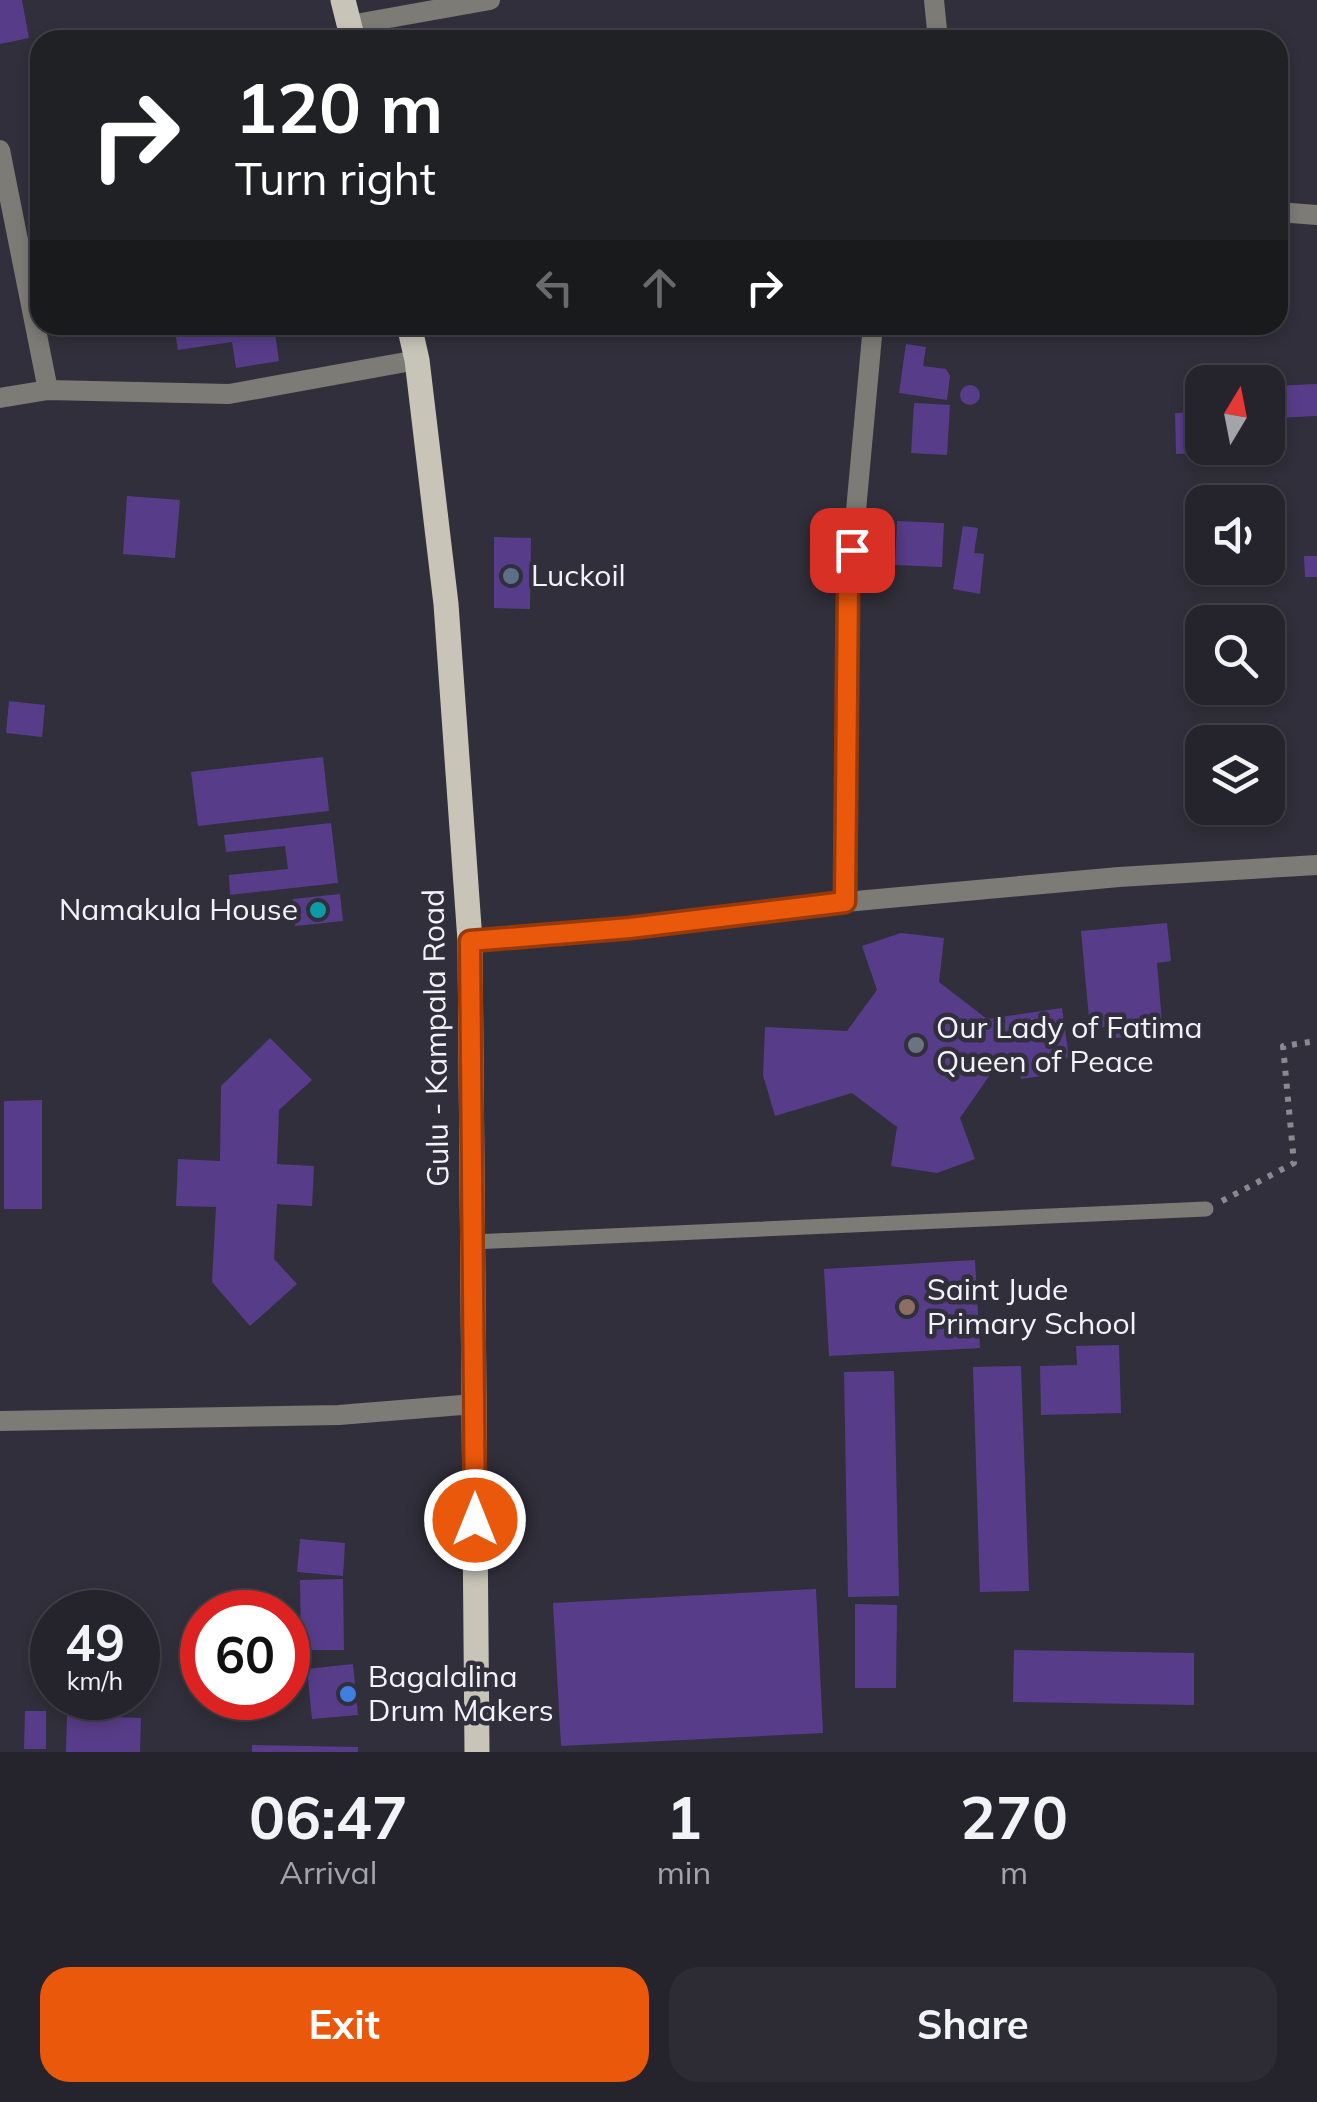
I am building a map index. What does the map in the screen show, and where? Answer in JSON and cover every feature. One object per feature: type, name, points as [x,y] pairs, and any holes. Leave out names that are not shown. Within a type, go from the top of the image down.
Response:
[{"type":"main road","name":"Gulu - Kampala Road","points":[[411,335],[446,604],[470,941],[476,1752]]},
{"type":"street","points":[[349,22],[490,0]]},
{"type":"street","points":[[934,0],[937,30]]},
{"type":"street","points":[[0,150],[30,300]]},
{"type":"street","points":[[1288,213],[1317,215]]},
{"type":"street","points":[[37,335],[48,390]]},
{"type":"street","points":[[845,902],[848,587],[872,335]]},
{"type":"street","points":[[0,398],[48,390],[229,394],[417,360]]},
{"type":"street","points":[[470,941],[1119,877],[1317,865]]},
{"type":"street","points":[[0,1421],[340,1415],[474,1404]]},
{"type":"lane","points":[[472,1242],[1206,1210]]},
{"type":"path","points":[[1206,1210],[1294,1162],[1283,1046],[1317,1042]]},
{"type":"building","points":[[0,0],[22,0],[29,38],[0,44]]},
{"type":"building","points":[[176,335],[275,335],[279,361],[236,368],[232,342],[178,350]]},
{"type":"building","points":[[906,344],[926,347],[923,366],[946,369],[950,376],[947,400],[899,393]]},
{"type":"building","points":[[1317,384],[1317,416],[1285,418],[1285,386]]},
{"type":"building","points":[[970,385],[980,395],[970,405],[960,395]]},
{"type":"building","points":[[914,403],[950,405],[947,455],[911,453]]},
{"type":"building","points":[[1175,413],[1185,413],[1185,454],[1176,454]]},
{"type":"building","points":[[127,496],[180,500],[175,558],[123,554]]},
{"type":"building","points":[[897,521],[944,523],[942,567],[895,565]]},
{"type":"building","points":[[963,526],[978,528],[974,553],[984,554],[980,594],[953,589]]},
{"type":"building","points":[[494,537],[531,538],[530,609],[494,608]]},
{"type":"building","points":[[1304,556],[1317,556],[1317,577],[1305,577]]},
{"type":"building","points":[[9,701],[45,705],[42,737],[6,733]]},
{"type":"building","points":[[323,757],[329,811],[198,826],[191,772]]},
{"type":"building","points":[[331,823],[338,883],[230,895],[229,875],[288,869],[285,846],[226,852],[224,835]]},
{"type":"building","name":"Namakula House","points":[[340,894],[343,921],[295,926],[293,899]]},
{"type":"building","points":[[1167,923],[1171,961],[1157,963],[1162,1022],[1147,1023],[1148,1035],[1115,1038],[1114,1026],[1090,1029],[1081,931]]},
{"type":"building","name":"Our Lady of Fatima Queen of Peace","points":[[901,933],[944,938],[939,982],[987,1019],[1062,1008],[1069,1058],[1047,1061],[1049,1075],[1021,1079],[1018,1065],[994,1069],[960,1118],[975,1159],[937,1173],[891,1166],[897,1127],[852,1093],[775,1116],[763,1075],[765,1027],[847,1031],[877,990],[862,946]]},
{"type":"building","points":[[270,1038],[312,1080],[279,1110],[277,1164],[314,1166],[312,1206],[277,1204],[274,1259],[297,1284],[250,1326],[212,1282],[216,1207],[176,1206],[178,1159],[220,1161],[221,1086]]},
{"type":"building","points":[[42,1100],[42,1209],[4,1209],[4,1101]]},
{"type":"building","points":[[975,1260],[980,1348],[829,1356],[824,1269]]},
{"type":"building","points":[[1119,1345],[1121,1413],[1041,1415],[1040,1366],[1077,1365],[1076,1346]]},
{"type":"building","points":[[1021,1366],[1029,1591],[980,1592],[973,1367]]},
{"type":"building","points":[[894,1371],[899,1596],[848,1597],[844,1372]]},
{"type":"building","points":[[300,1539],[345,1543],[343,1576],[297,1572]]},
{"type":"building","points":[[343,1579],[344,1650],[310,1650],[310,1590],[300,1590],[300,1580]]},
{"type":"building","points":[[816,1589],[823,1733],[561,1746],[553,1603]]},
{"type":"building","points":[[855,1604],[897,1605],[896,1688],[855,1688]]},
{"type":"building","points":[[1014,1650],[1194,1653],[1194,1705],[1013,1702]]},
{"type":"building","points":[[353,1664],[358,1715],[312,1719],[310,1669]]},
{"type":"building","points":[[25,1711],[30,1711],[30,1720],[46,1720],[46,1749],[24,1749]]},
{"type":"building","points":[[67,1720],[141,1720],[140,1752],[66,1752]]},
{"type":"building","points":[[252,1745],[358,1747],[358,1752],[252,1752]]},
{"type":"place","name":"Luckoil","points":[[511,576]]},
{"type":"place","name":"Namakula House","points":[[318,910]]},
{"type":"place","name":"Our Lady of Fatima Queen of Peace","points":[[916,1045]]},
{"type":"place","name":"Saint Jude Primary School","points":[[907,1307]]},
{"type":"place","name":"Bagalalina Drum Makers","points":[[348,1694]]},
{"type":"route","points":[[475,1520],[470,941],[630,928],[845,902],[848,587],[852,550]]}]
